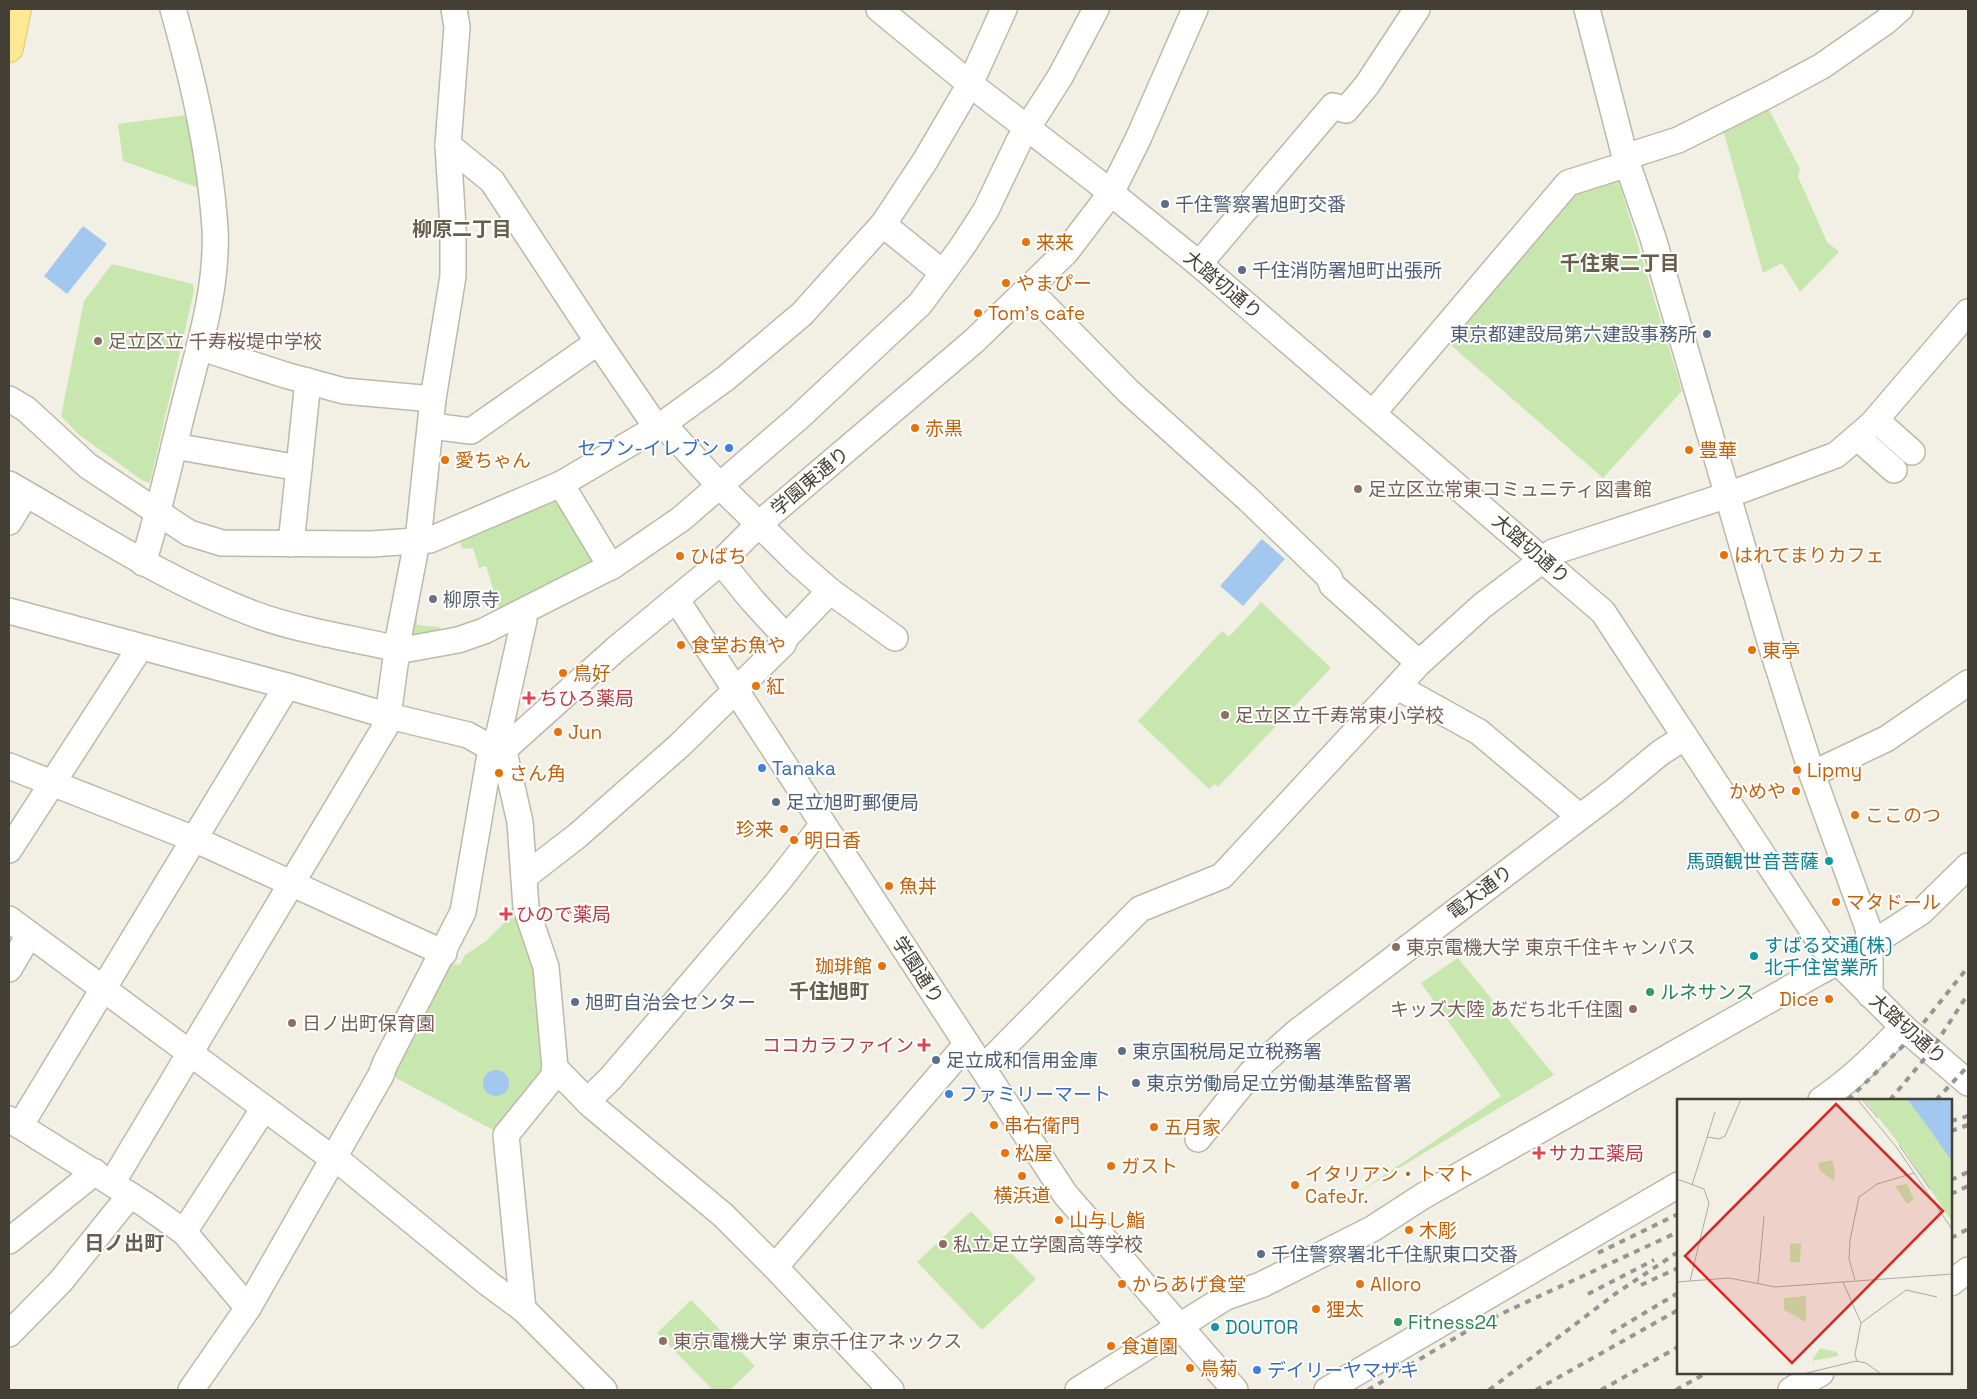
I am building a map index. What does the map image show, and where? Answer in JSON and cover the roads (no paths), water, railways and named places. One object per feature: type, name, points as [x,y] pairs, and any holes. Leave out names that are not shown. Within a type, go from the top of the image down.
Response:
[{"type":"main road","points":[[9,48],[17,9]]},
{"type":"street","points":[[143,563],[158,514],[211,295],[215,229],[199,109],[173,9]]},
{"type":"street","points":[[9,1334],[61,1281],[112,1183],[387,724],[398,648],[417,542],[433,399],[453,276],[453,228],[448,144],[457,27],[454,9]]},
{"type":"street","name":"大踏切通り","points":[[880,9],[970,84],[1112,193],[1199,264],[1603,612],[1824,948],[1903,1027],[1968,1083]]},
{"type":"street","points":[[9,399],[26,408],[88,466],[189,533],[222,543],[371,544],[430,540],[561,484],[660,426],[726,378],[802,314],[884,223],[925,161],[970,84],[1004,9]]},
{"type":"street","points":[[9,522],[17,489],[143,563],[254,614],[307,630],[408,649],[458,640],[484,631],[611,567],[681,518],[798,418],[920,304],[986,210],[1027,127],[1060,77],[1096,9]]},
{"type":"street","name":"学園東通り","points":[[491,749],[510,744],[721,562],[759,524],[931,378],[1066,252],[1112,193],[1195,9]]},
{"type":"street","points":[[1199,264],[1333,106],[1346,110],[1367,85],[1417,9]]},
{"type":"street","points":[[1587,9],[1627,161],[1653,238],[1772,648],[1812,774],[1868,928],[1870,995]]},
{"type":"street","points":[[1373,412],[1568,183],[1678,140],[1770,94],[1822,66],[1885,22],[1900,9]]},
{"type":"street","points":[[448,144],[492,181],[598,342],[660,426],[830,591],[895,638]]},
{"type":"street","points":[[884,223],[943,273]]},
{"type":"street","points":[[1028,289],[1128,391],[1248,499],[1329,577],[1332,585],[1419,663]]},
{"type":"street","points":[[984,1068],[1140,909],[1222,876],[1419,663],[1482,606],[1542,559],[1553,552],[1728,495],[1822,462],[1836,455],[1876,420],[1968,312]]},
{"type":"street","points":[[431,426],[471,430],[598,342]]},
{"type":"street","points":[[199,348],[344,390],[433,399]]},
{"type":"street","points":[[291,544],[308,381]]},
{"type":"street","points":[[1876,420],[1912,452]]},
{"type":"street","points":[[1857,436],[1894,470]]},
{"type":"street","points":[[174,446],[299,468]]},
{"type":"street","points":[[561,484],[611,567]]},
{"type":"street","points":[[721,562],[786,637]]},
{"type":"street","points":[[524,877],[576,836],[680,746],[783,644],[786,637],[830,591]]},
{"type":"street","name":"学園通り","points":[[676,599],[1065,1194],[1235,1390]]},
{"type":"street","points":[[9,611],[287,686],[389,716],[468,735],[505,756],[520,822],[526,908],[546,967],[555,1068],[553,1077],[506,1135],[523,1309]]},
{"type":"street","points":[[191,1390],[248,1308],[381,1075],[463,912],[491,749],[501,727],[524,620],[521,613]]},
{"type":"street","points":[[9,850],[50,783],[136,654],[137,646]]},
{"type":"street","points":[[1812,774],[1886,739],[1968,683]]},
{"type":"street","points":[[248,1308],[184,1232],[112,1183],[14,1122],[103,987],[287,686]]},
{"type":"street","points":[[1398,687],[1479,732],[1579,816]]},
{"type":"street","name":"電大通り","points":[[1198,1138],[1251,1073],[1297,1032],[1660,753],[1685,737]]},
{"type":"street","points":[[9,766],[194,839],[291,885],[444,953]]},
{"type":"street","points":[[587,1101],[610,1080],[776,883],[823,824]]},
{"type":"street","points":[[1078,1390],[1226,1297],[1261,1284],[1372,1229],[1423,1196],[1870,945],[1921,912],[1968,866]]},
{"type":"street","points":[[9,919],[325,1153],[334,1157],[483,1279],[523,1309],[604,1390]]},
{"type":"street","points":[[9,969],[30,935]]},
{"type":"street","points":[[1822,1099],[1865,1066],[1903,1027]]},
{"type":"street","points":[[775,1267],[967,1044]]},
{"type":"street","points":[[555,1068],[587,1101],[723,1215],[775,1267],[891,1390]]},
{"type":"street","points":[[184,1232],[264,1108]]},
{"type":"street","points":[[9,1241],[112,1183]]},
{"type":"street","points":[[1327,1390],[1677,1187]]},
{"type":"street","points":[[1952,1282],[1968,1270]]},
{"type":"street","points":[[1791,1390],[1819,1374]]},
{"type":"water","points":[[83,226],[107,244],[67,294],[44,276]]},
{"type":"water","points":[[1262,539],[1285,559],[1243,606],[1220,586]]},
{"type":"water","points":[[496,1070],[505,1074],[509,1083],[505,1092],[496,1096],[487,1092],[483,1083],[487,1074]]},
{"type":"railway","points":[[1849,1099],[1913,1036],[1968,967]]},
{"type":"railway","points":[[1891,1099],[1931,1051],[1968,994]]},
{"type":"railway","points":[[1937,1099],[1968,1066]]},
{"type":"railway","points":[[1952,1121],[1968,1116]]},
{"type":"railway","points":[[1952,1131],[1968,1125]]},
{"type":"railway","points":[[1952,1180],[1968,1172]]},
{"type":"railway","points":[[1952,1194],[1968,1186]]},
{"type":"railway","points":[[1598,1253],[1677,1214]]},
{"type":"railway","points":[[1952,1237],[1968,1229]]},
{"type":"railway","points":[[1368,1390],[1477,1325],[1677,1232]]},
{"type":"railway","points":[[1489,1390],[1615,1294],[1677,1253]]},
{"type":"railway","points":[[1588,1294],[1654,1260]]},
{"type":"railway","points":[[1641,1285],[1677,1268]]},
{"type":"railway","points":[[1611,1333],[1677,1294]]},
{"type":"railway","points":[[1536,1390],[1677,1311]]},
{"type":"railway","points":[[1601,1390],[1677,1348]]},
{"type":"railway","points":[[1676,1390],[1704,1374]]},
{"type":"place","name":"千住警察署旭町交番","points":[[1165,204]]},
{"type":"place","name":"来来","points":[[1026,242]]},
{"type":"place","name":"千住消防署旭町出張所","points":[[1242,270]]},
{"type":"place","name":"やまぴー","points":[[1006,283]]},
{"type":"place","name":"Tom’s cafe","points":[[978,313]]},
{"type":"place","name":"東京都建設局第六建設事務所","points":[[1707,334]]},
{"type":"place","name":"足立区立 千寿桜堤中学校","points":[[98,341]]},
{"type":"place","name":"赤黒","points":[[915,428]]},
{"type":"place","name":"セブン-イレブン","points":[[729,448]]},
{"type":"place","name":"豊華","points":[[1689,450]]},
{"type":"place","name":"愛ちゃん","points":[[445,460]]},
{"type":"place","name":"足立区立常東コミュニティ図書館","points":[[1358,489]]},
{"type":"place","name":"はれてまりカフェ","points":[[1724,555]]},
{"type":"place","name":"ひばち","points":[[680,556]]},
{"type":"place","name":"柳原寺","points":[[433,599]]},
{"type":"place","name":"食堂お魚や","points":[[681,645]]},
{"type":"place","name":"東亭","points":[[1752,650]]},
{"type":"place","name":"鳥好","points":[[563,673]]},
{"type":"place","name":"紅","points":[[756,686]]},
{"type":"place","name":"ちひろ薬局","points":[[529,698]]},
{"type":"place","name":"足立区立千寿常東小学校","points":[[1225,715]]},
{"type":"place","name":"Jun","points":[[558,732]]},
{"type":"place","name":"Tanaka","points":[[762,768]]},
{"type":"place","name":"Lipmy","points":[[1797,770]]},
{"type":"place","name":"さん角","points":[[499,773]]},
{"type":"place","name":"かめや","points":[[1796,791]]},
{"type":"place","name":"足立旭町郵便局","points":[[776,802]]},
{"type":"place","name":"ここのつ","points":[[1855,815]]},
{"type":"place","name":"珍来","points":[[784,829]]},
{"type":"place","name":"明日香","points":[[794,840]]},
{"type":"place","name":"馬頭観世音菩薩","points":[[1829,861]]},
{"type":"place","name":"魚丼","points":[[889,886]]},
{"type":"place","name":"マタドール","points":[[1836,902]]},
{"type":"place","name":"ひので薬局","points":[[506,914]]},
{"type":"place","name":"東京電機大学 東京千住キャンパス","points":[[1396,947]]},
{"type":"place","name":"すばる交通(株) 北千住営業所","points":[[1754,956]]},
{"type":"place","name":"珈琲館","points":[[882,966]]},
{"type":"place","name":"ルネサンス","points":[[1650,992]]},
{"type":"place","name":"Dice","points":[[1829,999]]},
{"type":"place","name":"旭町自治会センター","points":[[575,1002]]},
{"type":"place","name":"キッズ大陸 あだち北千住園","points":[[1633,1009]]},
{"type":"place","name":"日ノ出町保育園","points":[[292,1023]]},
{"type":"place","name":"ココカラファイン","points":[[924,1045]]},
{"type":"place","name":"東京国税局足立税務署","points":[[1122,1051]]},
{"type":"place","name":"足立成和信用金庫","points":[[936,1060]]},
{"type":"place","name":"東京労働局足立労働基準監督署","points":[[1136,1083]]},
{"type":"place","name":"ファミリーマート","points":[[949,1094]]},
{"type":"place","name":"串右衛門","points":[[994,1125]]},
{"type":"place","name":"五月家","points":[[1154,1127]]},
{"type":"place","name":"松屋","points":[[1005,1153]]},
{"type":"place","name":"サカエ薬局","points":[[1539,1153]]},
{"type":"place","name":"ガスト","points":[[1111,1166]]},
{"type":"place","name":"横浜道","points":[[1022,1176]]},
{"type":"place","name":"イタリアン・トマト CafeJr.","points":[[1295,1185]]},
{"type":"place","name":"山与し鮨","points":[[1059,1220]]},
{"type":"place","name":"木彫","points":[[1409,1230]]},
{"type":"place","name":"私立足立学園高等学校","points":[[943,1244]]},
{"type":"place","name":"千住警察署北千住駅東口交番","points":[[1261,1254]]},
{"type":"place","name":"からあげ食堂","points":[[1122,1284]]},
{"type":"place","name":"Alloro","points":[[1360,1284]]},
{"type":"place","name":"狸太","points":[[1316,1309]]},
{"type":"place","name":"Fitness24","points":[[1398,1322]]},
{"type":"place","name":"DOUTOR","points":[[1215,1327]]},
{"type":"place","name":"東京電機大学 東京千住アネックス","points":[[663,1341]]},
{"type":"place","name":"食道園","points":[[1111,1346]]},
{"type":"place","name":"鳥菊","points":[[1190,1368]]},
{"type":"place","name":"デイリーヤマザキ","points":[[1257,1370]]},
{"type":"district","name":"柳原二丁目","points":[[462,229]]},
{"type":"district","name":"千住東二丁目","points":[[1620,263]]},
{"type":"district","name":"千住旭町","points":[[829,991]]},
{"type":"district","name":"日ノ出町","points":[[124,1243]]}]
